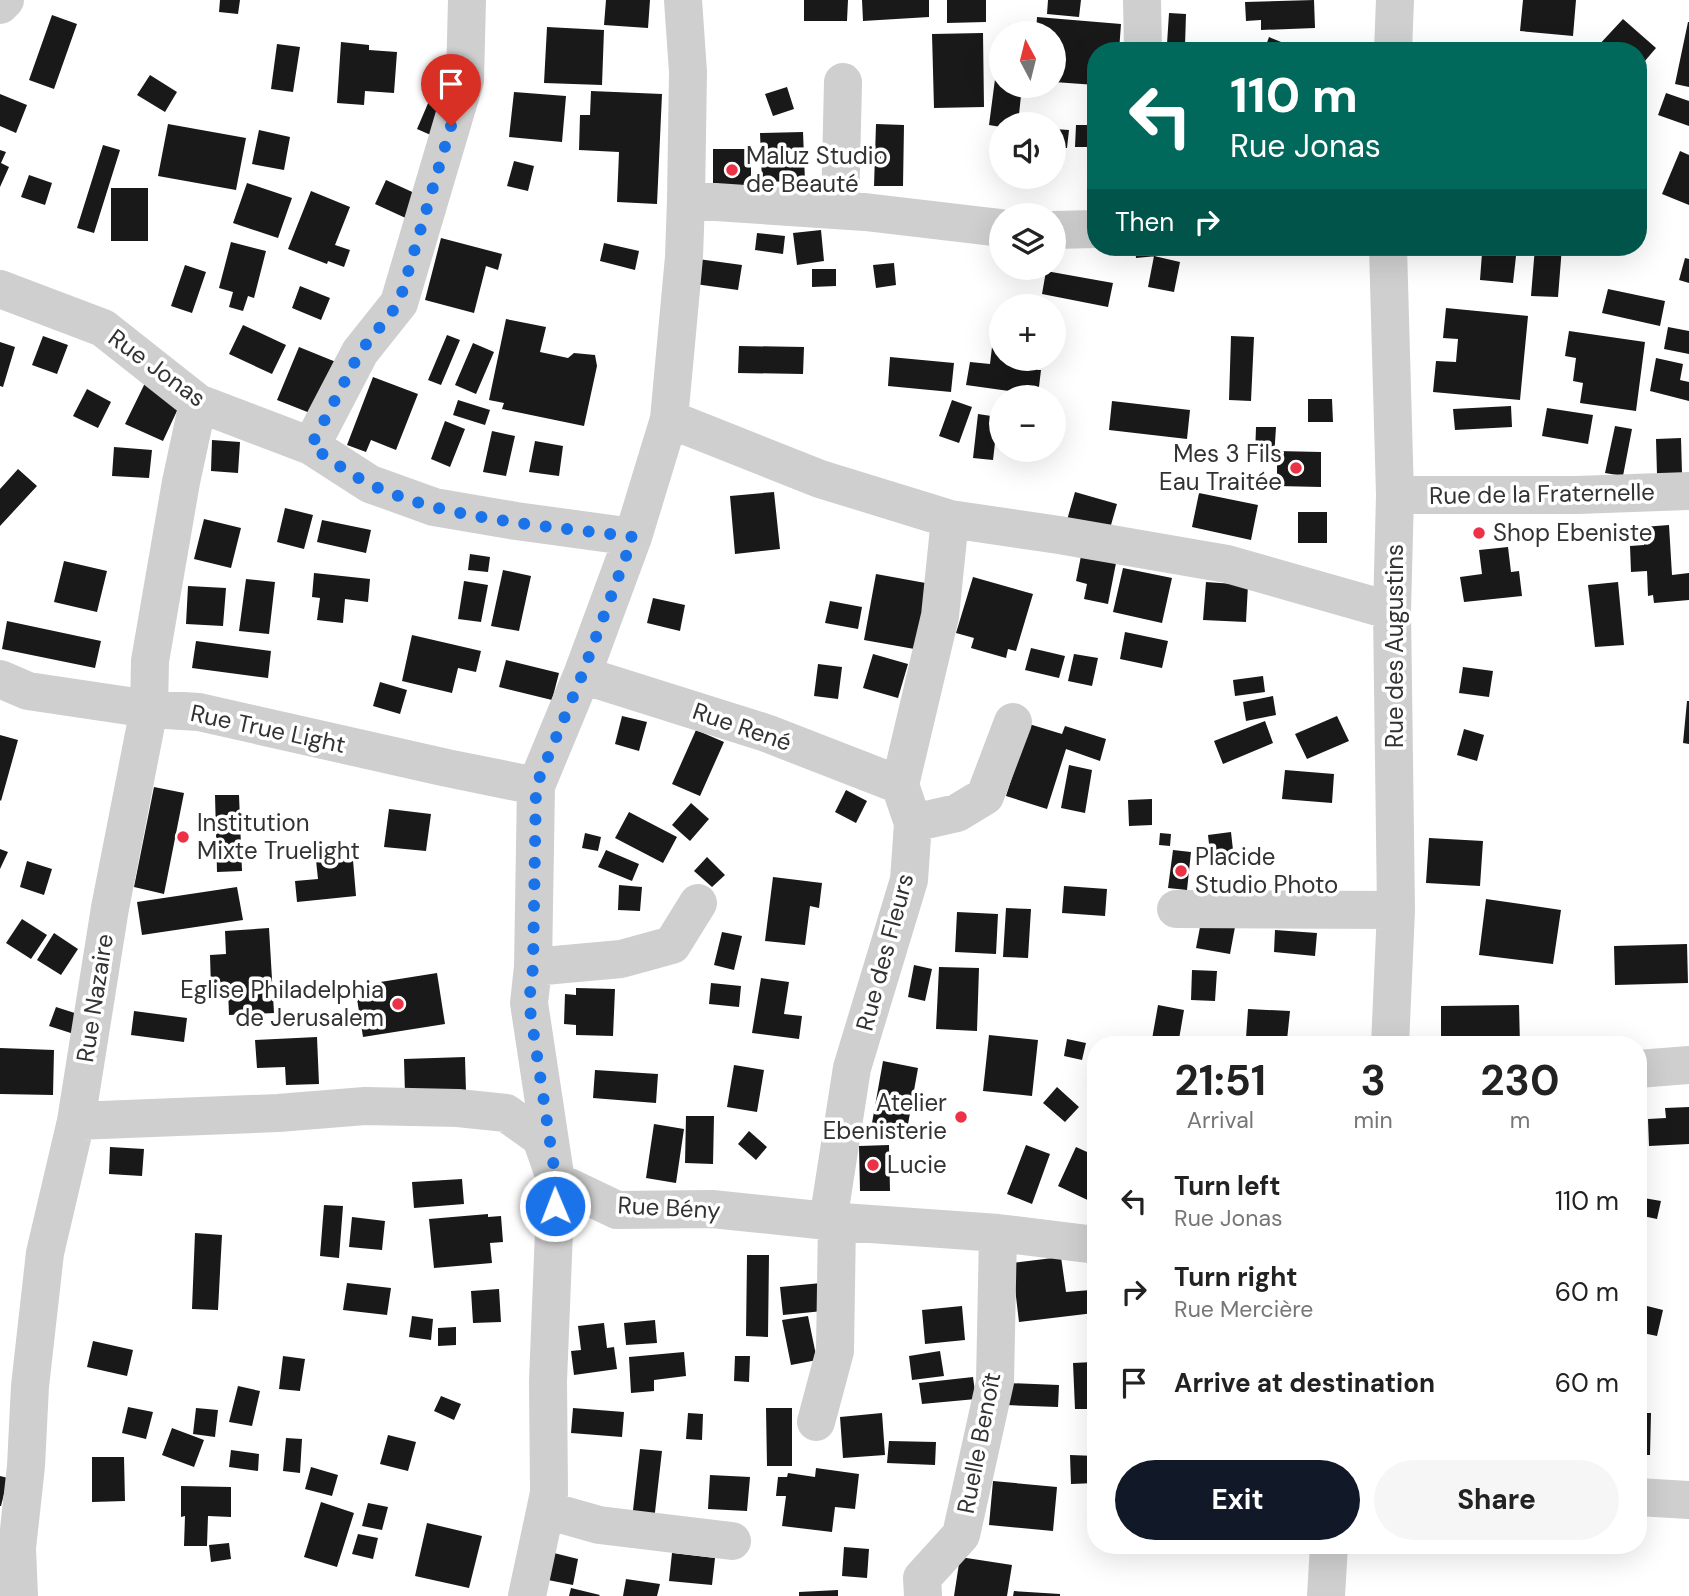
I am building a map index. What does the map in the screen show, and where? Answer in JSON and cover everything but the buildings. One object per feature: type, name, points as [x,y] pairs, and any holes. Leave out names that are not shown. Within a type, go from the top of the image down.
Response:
[{"type":"street","points":[[0,5],[5,0]]},
{"type":"street","points":[[311,446],[360,352],[399,303],[465,80],[467,0]]},
{"type":"street","points":[[527,1596],[549,1493],[548,1381],[556,1181],[529,1003],[533,967],[536,786],[582,675],[633,537],[669,419],[684,257],[688,72],[684,0]]},
{"type":"street","points":[[1142,0],[1143,42]]},
{"type":"street","points":[[1393,42],[1395,0]]},
{"type":"street","points":[[840,210],[843,82]]},
{"type":"street","points":[[686,200],[840,210],[989,227]]},
{"type":"street","points":[[1066,230],[1087,229]]},
{"type":"street","name":"Rue des Augustins","points":[[1388,256],[1395,495],[1392,611],[1396,910],[1390,1036]]},
{"type":"street","name":"Rue Jonas","points":[[0,289],[103,328],[198,403],[311,446],[370,484],[434,507],[633,537]]},
{"type":"street","name":"Rue Nazaire","points":[[19,1596],[13,1462],[30,1386],[45,1254],[76,1121],[110,908],[149,709],[150,661],[181,482],[198,403]]},
{"type":"street","points":[[669,419],[820,479],[950,519],[1227,564],[1392,611]]},
{"type":"street","name":"Rue de la Fraternelle","points":[[1395,495],[1577,495],[1689,491]]},
{"type":"street","points":[[900,785],[940,616],[950,519]]},
{"type":"street","name":"Rue René","points":[[582,675],[766,733],[900,785]]},
{"type":"street","name":"Rue True Light","points":[[0,679],[28,691],[149,709],[199,712],[536,786]]},
{"type":"street","points":[[913,823],[957,813],[985,796],[1013,722]]},
{"type":"street","name":"Rue des Fleurs","points":[[816,1422],[835,1351],[832,1221],[852,1068],[909,880],[913,823],[900,785]]},
{"type":"street","points":[[533,967],[621,959],[672,946],[698,903]]},
{"type":"street","points":[[1176,909],[1396,910]]},
{"type":"street","points":[[1647,1068],[1689,1065]]},
{"type":"street","points":[[76,1121],[278,1113],[365,1106],[458,1108],[506,1113],[541,1138],[556,1181]]},
{"type":"street","name":"Rue Bény","points":[[556,1181],[617,1210],[712,1209],[998,1233],[1087,1244]]},
{"type":"street","name":"Ruelle Benoît","points":[[923,1596],[922,1578],[961,1535],[995,1382],[998,1233]]},
{"type":"street","points":[[1647,1498],[1689,1500]]},
{"type":"street","points":[[545,1510],[598,1525],[733,1541]]},
{"type":"street","points":[[1326,1596],[1328,1554]]},
{"type":"place","name":"Maluz Studio de Beauté","points":[[732,170]]},
{"type":"place","name":"Mes 3 Fils Eau Traitée","points":[[1296,468]]},
{"type":"place","name":"Shop Ebeniste","points":[[1479,533]]},
{"type":"place","name":"Institution Mixte Truelight","points":[[183,837]]},
{"type":"place","name":"Placide Studio Photo","points":[[1181,871]]},
{"type":"place","name":"Eglise Philadelphia de Jerusalem","points":[[398,1004]]},
{"type":"place","name":"Atelier Ebenisterie","points":[[961,1117]]},
{"type":"place","name":"Lucie","points":[[873,1165]]},
{"type":"route","points":[[451,126],[399,303],[360,352],[311,446],[370,484],[434,507],[633,537],[582,675],[536,786],[533,967],[529,1003],[556,1181],[555,1206]]}]
